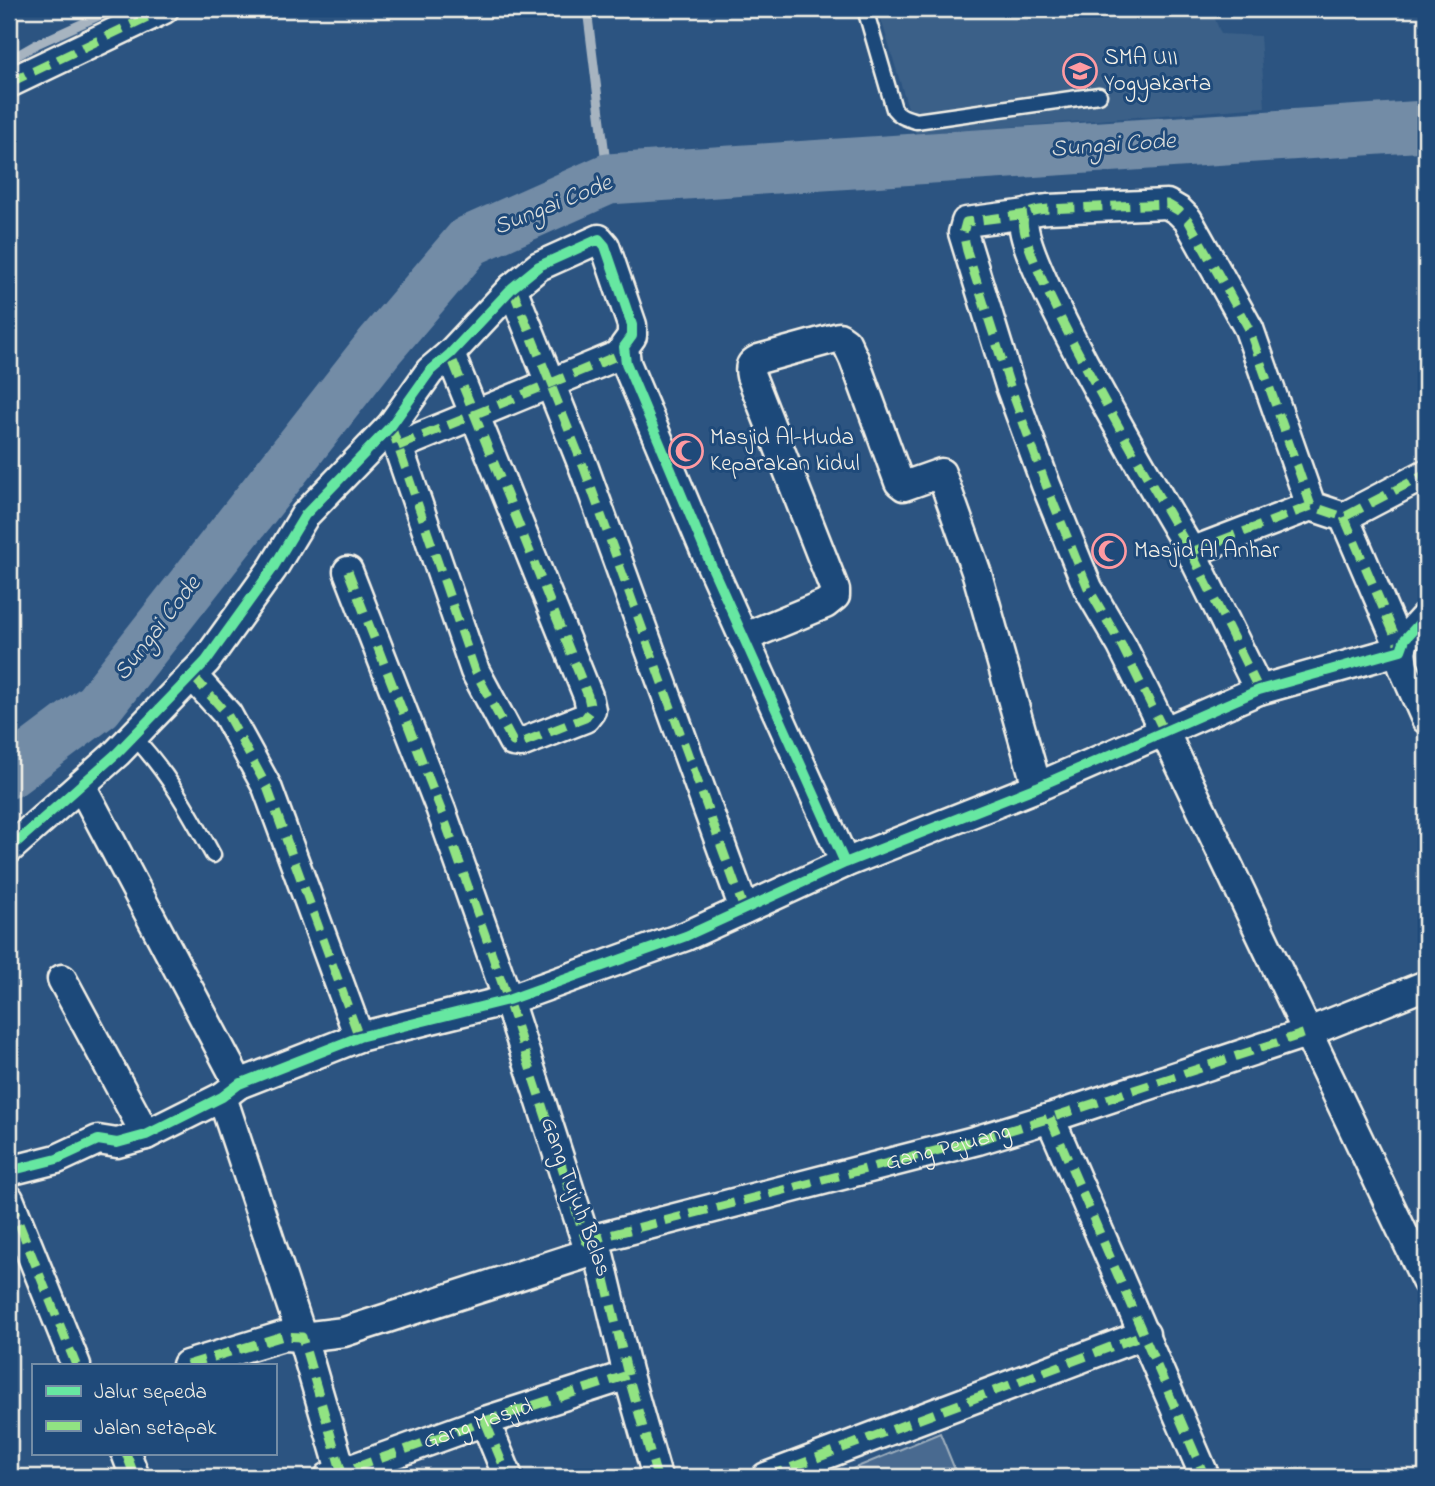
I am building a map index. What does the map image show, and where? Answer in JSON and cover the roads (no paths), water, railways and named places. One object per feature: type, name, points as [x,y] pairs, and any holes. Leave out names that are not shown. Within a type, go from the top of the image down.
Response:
[{"type":"street","points":[[9,83],[164,9]]},
{"type":"street","points":[[1311,506],[1249,329],[1188,220],[1180,211],[1167,204],[1048,209],[966,222],[963,233],[967,251],[1037,460],[1082,575],[1122,646],[1164,731],[1426,1281]]},
{"type":"street","points":[[1027,214],[1023,220],[1024,229],[1035,262],[1074,344],[1133,455],[1191,552],[1259,690]]},
{"type":"street","points":[[9,849],[133,736],[206,661],[231,629],[305,515],[394,436],[430,371],[450,354],[512,288],[539,265],[598,239],[605,246],[632,325],[632,336],[624,346],[626,363],[743,638],[845,863]]},
{"type":"street","points":[[512,288],[584,468],[744,909]]},
{"type":"street","points":[[743,638],[825,604],[835,596],[835,590],[749,367],[753,361],[759,359],[839,337],[846,342],[854,359],[899,482],[904,486],[941,472],[992,622],[1037,787]]},
{"type":"street","points":[[394,436],[475,414],[624,353]]},
{"type":"street","points":[[394,436],[475,671],[513,742],[521,743],[585,718],[591,710],[588,696],[450,354]]},
{"type":"street","points":[[1191,552],[1311,506],[1344,516],[1426,474]]},
{"type":"street","points":[[1344,516],[1401,650],[1403,667],[1426,719]]},
{"type":"street","name":"Gang Tujuh Belas","points":[[348,571],[441,810],[592,1246],[657,1477]]},
{"type":"street","points":[[1401,650],[1405,639],[1426,616]]},
{"type":"street","points":[[9,1171],[57,1159],[98,1140],[117,1143],[146,1135],[231,1090],[359,1037],[508,1000],[686,936],[845,863],[1037,787],[1259,690],[1401,650]]},
{"type":"street","points":[[192,675],[227,715],[267,787],[359,1037]]},
{"type":"street","points":[[81,785],[231,1090],[302,1337],[338,1476]]},
{"type":"street","points":[[62,979],[146,1135]]},
{"type":"street","name":"Gang Pejuang","points":[[190,1364],[283,1336],[302,1337],[344,1332],[592,1246],[1050,1118],[1307,1033],[1426,985]]},
{"type":"street","points":[[1050,1118],[1205,1477]]},
{"type":"street","points":[[9,1199],[76,1364]]},
{"type":"street","points":[[766,1477],[1144,1334]]},
{"type":"street","name":"Gang Masjid","points":[[338,1476],[485,1421],[628,1375]]},
{"type":"street","points":[[485,1421],[508,1477]]},
{"type":"street","points":[[127,1454],[135,1477]]},
{"type":"lane","points":[[864,9],[894,108],[906,118],[916,121],[1099,95]]},
{"type":"lane","points":[[133,736],[149,753],[181,798],[213,855]]},
{"type":"waterway","points":[[9,60],[37,44],[114,9]]},
{"type":"waterway","points":[[587,9],[608,179]]},
{"type":"waterway","name":"Sungai Code","points":[[9,773],[98,706],[380,346],[469,241],[608,179],[1426,126]]},
{"type":"place","name":"SMA UII Yogyakarta","points":[[1080,71]]},
{"type":"place","name":"Masjid Al-Huda Keparakan kidul","points":[[686,451]]},
{"type":"place","name":"Masjid Al Anhar","points":[[1109,551]]}]
